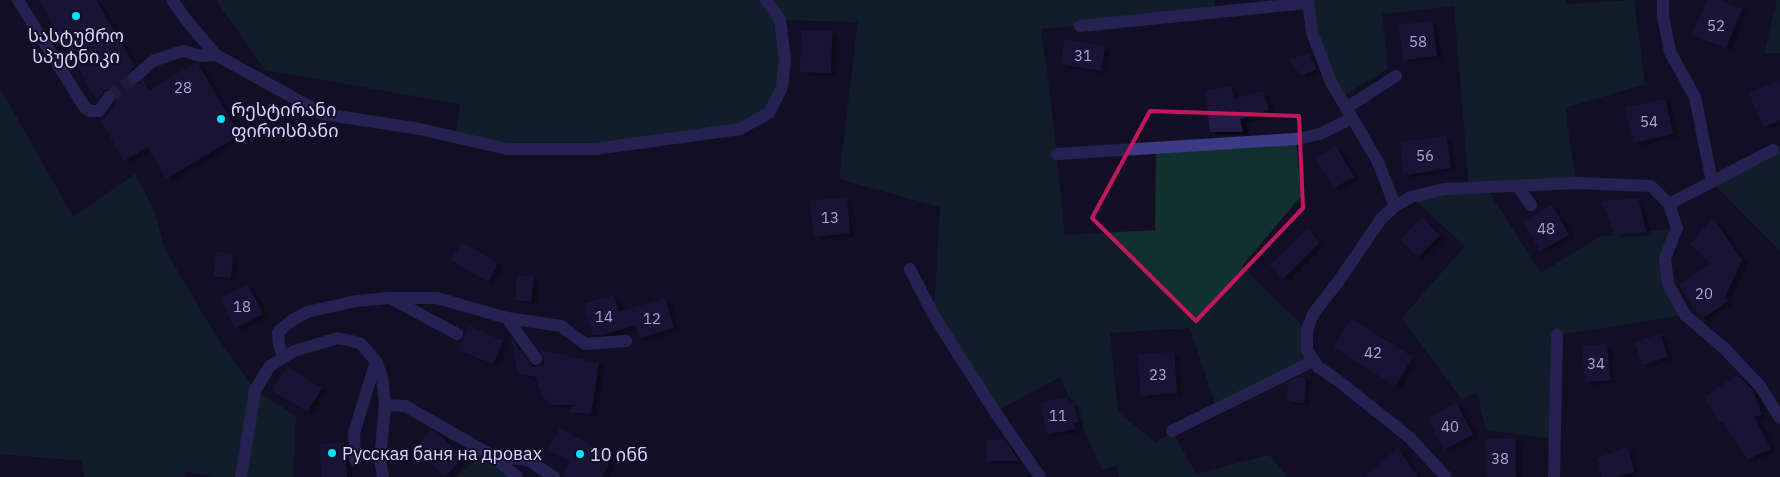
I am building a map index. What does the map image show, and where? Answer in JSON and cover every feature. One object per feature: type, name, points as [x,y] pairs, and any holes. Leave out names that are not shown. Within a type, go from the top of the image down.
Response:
[{"type":"street","points":[[18,0],[86,108],[90,111],[99,111],[109,97]]},
{"type":"street","points":[[172,0],[216,55],[323,114],[420,129],[507,149],[595,149],[740,129],[769,113],[782,86],[785,59],[780,20],[766,0]]},
{"type":"street","points":[[1663,0],[1663,16],[1670,52],[1695,96],[1712,182]]},
{"type":"street","points":[[1080,26],[1308,2],[1312,32],[1331,82],[1378,162],[1395,206]]},
{"type":"street","points":[[135,78],[153,61],[173,54],[184,51],[201,56],[216,55]]},
{"type":"street","points":[[1057,154],[1296,139],[1320,134],[1396,76]]},
{"type":"street","points":[[1669,204],[1773,150]]},
{"type":"street","points":[[1446,477],[1410,438],[1318,367],[1307,350],[1308,330],[1314,314],[1381,219],[1395,206],[1411,197],[1444,189],[1576,183],[1651,186],[1669,204],[1676,228],[1665,258],[1668,284],[1685,315],[1724,348],[1760,386],[1780,418]]},
{"type":"street","points":[[1517,186],[1531,205]]},
{"type":"street","points":[[910,269],[934,316],[995,412],[1040,477]]},
{"type":"street","points":[[390,298],[457,334]]},
{"type":"street","points":[[283,356],[279,345],[278,332],[291,321],[307,312],[356,301],[390,298],[437,298],[507,318],[561,326],[585,344],[626,341]]},
{"type":"street","points":[[507,318],[536,359]]},
{"type":"street","points":[[1554,477],[1557,335]]},
{"type":"street","points":[[241,477],[255,390],[270,366],[283,356],[294,351],[338,338],[360,343],[376,361],[382,378],[385,406],[380,459],[383,477]]},
{"type":"street","points":[[355,460],[354,433],[376,361]]},
{"type":"street","points":[[1172,431],[1314,361]]},
{"type":"street","points":[[385,406],[405,406],[493,456],[517,477]]},
{"type":"street","points":[[493,456],[528,460],[554,477]]},
{"type":"highlighted area","points":[[1150,111],[1299,116],[1303,208],[1196,321],[1092,218]]},
{"type":"green space","points":[[216,0],[1214,0],[1215,13],[1041,29],[1065,235],[1155,230],[1156,148],[1296,139],[1301,196],[1242,266],[1307,330],[1313,361],[1217,409],[1190,328],[1110,333],[1118,412],[1156,443],[1172,431],[1196,474],[1269,455],[1288,477],[1119,477],[1117,466],[1102,470],[1060,377],[995,412],[934,316],[940,207],[839,179],[858,22],[780,20],[785,59],[769,113],[740,129],[595,149],[507,149],[456,136],[460,104],[265,70]]},
{"type":"green space","points":[[1308,0],[1566,0],[1567,4],[1634,0],[1645,84],[1565,108],[1576,183],[1486,188],[1541,273],[1599,237],[1677,228],[1665,258],[1685,315],[1557,335],[1555,439],[1486,430],[1477,392],[1462,400],[1402,318],[1465,246],[1411,197],[1469,188],[1454,6],[1382,14],[1388,69],[1340,98]]},
{"type":"green space","points":[[1777,0],[1780,0],[1780,53],[1764,53]]},
{"type":"green space","points":[[0,88],[73,217],[135,174],[154,210],[165,250],[216,336],[255,390],[296,416],[293,477],[215,477],[186,471],[184,477],[84,477],[82,461],[0,454]]},
{"type":"green space","points":[[1780,148],[1780,251],[1712,182]]},
{"type":"green space","points":[[483,454],[514,477],[456,477]]},
{"type":"building","points":[[39,0],[96,0],[135,66],[127,75],[127,79],[132,84],[137,85],[143,81],[149,90],[195,63],[198,64],[240,135],[166,179],[148,147],[124,161],[100,119],[106,116],[116,102],[116,93],[106,89],[97,100]]},
{"type":"building","points":[[1707,0],[1719,0],[1742,9],[1726,48],[1692,35]]},
{"type":"building","points":[[1432,21],[1437,56],[1403,60],[1399,25]]},
{"type":"building","points":[[801,30],[832,31],[831,73],[800,72]]},
{"type":"building","points":[[1065,39],[1105,46],[1101,71],[1061,64]]},
{"type":"building","points":[[1309,54],[1317,69],[1301,76],[1289,59]]},
{"type":"building","points":[[1780,80],[1780,120],[1763,127],[1749,93]]},
{"type":"building","points":[[1231,86],[1234,99],[1263,91],[1269,110],[1240,119],[1243,132],[1210,132],[1205,91]]},
{"type":"building","points":[[1665,99],[1673,134],[1633,143],[1625,108]]},
{"type":"building","points":[[1446,136],[1451,168],[1404,175],[1400,142]]},
{"type":"building","points":[[1336,146],[1354,177],[1334,188],[1316,158]]},
{"type":"building","points":[[847,197],[850,233],[814,237],[810,201]]},
{"type":"building","points":[[1638,198],[1646,232],[1614,235],[1602,201]]},
{"type":"building","points":[[1552,205],[1569,235],[1540,251],[1523,221]]},
{"type":"building","points":[[1422,217],[1440,235],[1418,257],[1400,239]]},
{"type":"building","points":[[1713,218],[1742,260],[1725,297],[1728,301],[1702,319],[1679,285],[1711,264],[1690,244]]},
{"type":"building","points":[[1307,229],[1320,242],[1283,279],[1270,265]]},
{"type":"building","points":[[462,242],[496,262],[496,268],[488,282],[451,260]]},
{"type":"building","points":[[216,252],[233,253],[231,278],[214,276]]},
{"type":"building","points":[[517,275],[534,277],[531,301],[515,300]]},
{"type":"building","points":[[248,285],[263,314],[235,328],[220,298]]},
{"type":"building","points":[[614,295],[619,312],[665,298],[674,328],[639,338],[635,325],[602,335],[593,335],[583,304]]},
{"type":"building","points":[[1351,318],[1413,357],[1395,386],[1334,347]]},
{"type":"building","points":[[469,326],[503,341],[493,364],[459,350]]},
{"type":"building","points":[[1660,334],[1668,357],[1642,365],[1635,342]]},
{"type":"building","points":[[511,338],[533,367],[540,366],[544,362],[543,355],[537,346],[545,351],[599,363],[591,414],[569,412],[573,405],[551,405],[542,396],[536,377],[518,373]]},
{"type":"building","points":[[1607,344],[1610,380],[1585,382],[1582,346]]},
{"type":"building","points":[[1174,352],[1177,393],[1141,396],[1138,354]]},
{"type":"building","points":[[287,366],[322,388],[307,412],[272,390]]},
{"type":"building","points":[[1738,375],[1753,390],[1762,415],[1754,416],[1771,449],[1748,459],[1723,422],[1719,423],[1704,397]]},
{"type":"building","points":[[1298,377],[1306,378],[1304,403],[1287,401],[1289,382]]},
{"type":"building","points":[[1068,397],[1069,403],[1073,402],[1078,422],[1073,423],[1075,429],[1047,434],[1040,403]]},
{"type":"building","points":[[1456,403],[1473,434],[1444,450],[1427,418]]},
{"type":"building","name":"10 ინნ","points":[[560,428],[612,457],[602,477],[563,477],[570,461],[548,450]]},
{"type":"building","points":[[431,430],[441,436],[463,457],[445,477],[415,448]]},
{"type":"building","points":[[1515,438],[1516,477],[1486,477],[1485,439]]},
{"type":"building","points":[[986,440],[1005,440],[1019,461],[986,461]]},
{"type":"building","name":"Русская баня на дровах","points":[[344,442],[347,477],[322,477],[319,444]]},
{"type":"building","points":[[1628,447],[1634,472],[1616,477],[1602,477],[1597,458]]},
{"type":"building","points":[[1398,448],[1418,477],[1365,477]]},
{"type":"tunnel","points":[[109,97],[135,77]]},
{"type":"place","name":"სასტუმრო სპუტნიკი","points":[[76,16]]},
{"type":"place","name":"რესტირანი ფიროსმანი","points":[[221,119]]},
{"type":"place","name":"Русская баня на дровах","points":[[332,453]]},
{"type":"place","name":"10 ინნ","points":[[580,454]]}]
